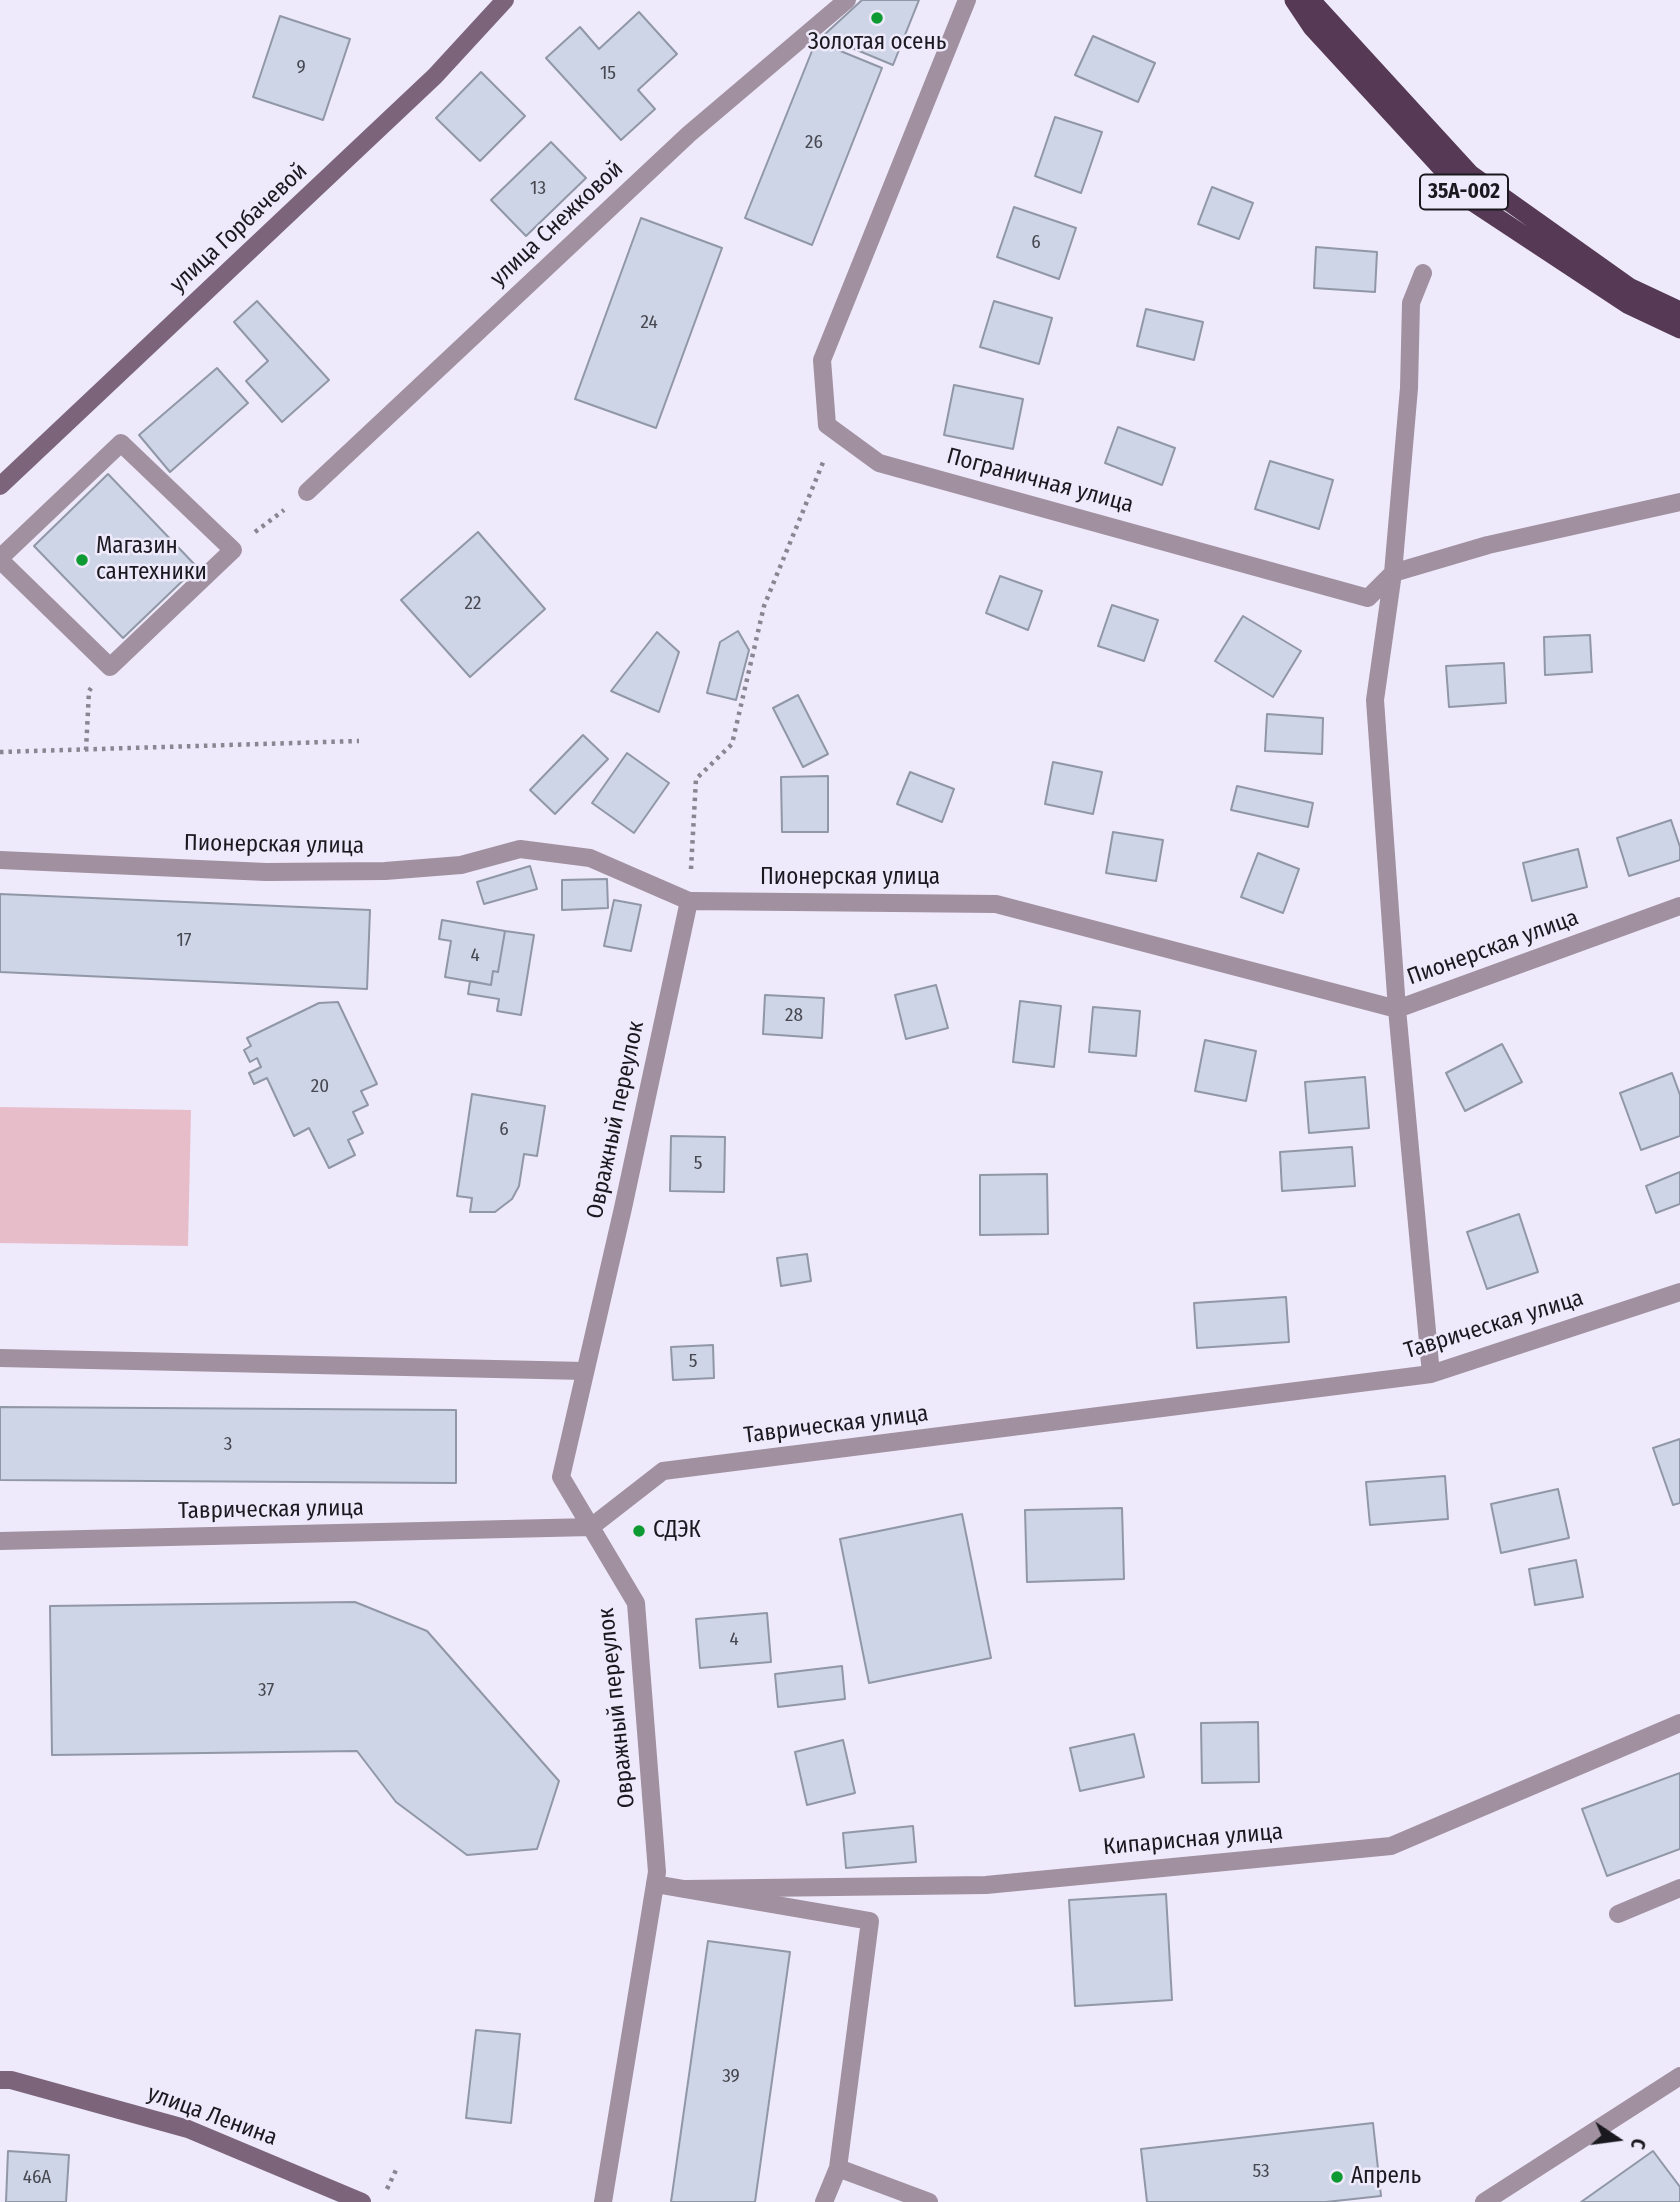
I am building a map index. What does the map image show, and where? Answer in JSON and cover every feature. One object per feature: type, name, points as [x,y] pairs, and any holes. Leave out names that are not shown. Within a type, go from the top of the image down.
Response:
[{"type":"highway","name":"35А-002","points":[[1294,0],[1312,27],[1474,202],[1629,305],[1680,329]]},
{"type":"highway","name":"35А-002","points":[[1312,0],[1470,174],[1629,287],[1680,311]]},
{"type":"main road","name":"улица Горбачевой","points":[[0,486],[435,76],[505,0]]},
{"type":"main road","name":"улица Ленина","points":[[0,2080],[11,2080],[188,2129],[362,2202]]},
{"type":"street","name":"улица Снежковой","points":[[307,492],[689,134],[847,0]]},
{"type":"street","points":[[836,432],[827,425],[822,360],[967,0]]},
{"type":"street","points":[[1423,273],[1411,303],[1409,388],[1393,573],[1375,700],[1397,1009],[1431,1374]]},
{"type":"street","name":"Пограничная улица","points":[[836,432],[879,463],[1368,598],[1393,573],[1488,545],[1680,502]]},
{"type":"street","points":[[121,443],[233,550],[110,667],[0,559],[121,443]]},
{"type":"street","name":"Пионерская улица","points":[[0,860],[266,872],[386,871],[461,865],[520,849],[590,858],[689,901],[996,904],[1397,1009],[1680,906]]},
{"type":"street","name":"Овражный переулок","points":[[603,2202],[657,1872],[636,1603],[561,1476],[623,1208],[689,901]]},
{"type":"street","name":"Таврическая улица","points":[[0,1541],[591,1527],[663,1471],[1431,1374],[1680,1292]]},
{"type":"street","points":[[0,1358],[585,1371]]},
{"type":"street","name":"Кипарисная улица","points":[[686,1889],[986,1885],[1391,1846],[1680,1723]]},
{"type":"street","points":[[655,1884],[870,1921],[838,2168],[824,2202]]},
{"type":"street","points":[[1618,1914],[1680,1888]]},
{"type":"street","points":[[1485,2202],[1680,2077]]},
{"type":"street","points":[[838,2168],[929,2202]]},
{"type":"path","points":[[689,901],[696,779],[732,744],[764,606],[836,432]]},
{"type":"path","points":[[233,550],[307,492]]},
{"type":"path","points":[[86,750],[89,691],[110,667]]},
{"type":"path","points":[[0,752],[359,741]]},
{"type":"shaded area","points":[[0,1107],[191,1110],[188,1246],[0,1243]]},
{"type":"building","name":"Золотая осень","points":[[862,0],[919,0],[893,65],[823,36]]},
{"type":"building","points":[[639,12],[677,54],[638,90],[655,109],[621,140],[546,58],[580,27],[599,49]]},
{"type":"building","points":[[280,16],[350,39],[323,120],[253,97]]},
{"type":"building","points":[[1093,36],[1155,63],[1138,102],[1075,75]]},
{"type":"building","points":[[816,41],[882,68],[812,245],[745,218]]},
{"type":"building","points":[[481,72],[525,116],[480,161],[436,118]]},
{"type":"building","points":[[1055,117],[1102,132],[1081,193],[1035,176]]},
{"type":"building","points":[[551,142],[586,178],[526,236],[491,200]]},
{"type":"building","points":[[1212,187],[1253,203],[1239,239],[1198,224]]},
{"type":"building","points":[[1014,207],[1076,228],[1059,279],[997,257]]},
{"type":"building","points":[[641,218],[722,248],[656,428],[575,399]]},
{"type":"building","points":[[1316,247],[1377,252],[1375,292],[1314,288]]},
{"type":"building","points":[[257,301],[329,380],[282,422],[246,381],[268,361],[234,322]]},
{"type":"building","points":[[994,301],[1052,318],[1039,364],[980,347]]},
{"type":"building","points":[[1146,309],[1203,322],[1194,360],[1137,346]]},
{"type":"building","points":[[217,368],[248,403],[170,472],[139,435]]},
{"type":"building","points":[[954,385],[1023,399],[1013,449],[944,435]]},
{"type":"building","points":[[1118,427],[1175,448],[1162,485],[1105,463]]},
{"type":"building","points":[[1270,461],[1333,480],[1319,529],[1255,509]]},
{"type":"building","points":[[108,474],[197,567],[123,638],[34,546]]},
{"type":"building","points":[[478,532],[545,609],[470,677],[401,600]]},
{"type":"building","points":[[1000,576],[1042,591],[1028,630],[986,613]]},
{"type":"building","points":[[1112,605],[1158,620],[1144,661],[1098,646]]},
{"type":"building","points":[[1243,616],[1301,651],[1273,697],[1215,661]]},
{"type":"building","points":[[738,631],[749,650],[736,700],[707,693],[720,642]]},
{"type":"building","points":[[657,632],[679,652],[659,712],[611,691]]},
{"type":"building","points":[[1590,635],[1592,672],[1545,675],[1544,637]]},
{"type":"building","points":[[1504,663],[1506,703],[1449,707],[1446,666]]},
{"type":"building","points":[[798,695],[828,754],[803,767],[773,708]]},
{"type":"building","points":[[1267,714],[1323,718],[1322,754],[1265,751]]},
{"type":"building","points":[[583,735],[608,759],[555,814],[530,790]]},
{"type":"building","points":[[627,753],[669,783],[634,833],[592,803]]},
{"type":"building","points":[[1053,762],[1102,772],[1093,814],[1045,804]]},
{"type":"building","points":[[910,772],[954,789],[942,822],[897,804]]},
{"type":"building","points":[[828,776],[828,832],[782,832],[781,777]]},
{"type":"building","points":[[1237,786],[1313,803],[1308,827],[1231,810]]},
{"type":"building","points":[[1671,820],[1680,847],[1680,860],[1629,876],[1617,838]]},
{"type":"building","points":[[1113,832],[1163,840],[1156,881],[1106,873]]},
{"type":"building","points":[[1578,849],[1587,887],[1532,901],[1523,863]]},
{"type":"building","points":[[1258,853],[1299,869],[1283,913],[1241,897]]},
{"type":"building","points":[[530,866],[537,889],[484,904],[477,882]]},
{"type":"building","points":[[607,879],[608,908],[562,910],[562,880]]},
{"type":"building","points":[[0,894],[370,910],[367,989],[0,972]]},
{"type":"building","points":[[614,900],[641,905],[631,951],[604,946]]},
{"type":"building","points":[[442,920],[505,931],[498,972],[493,971],[491,985],[445,977],[451,941],[439,939]]},
{"type":"building","points":[[505,931],[534,935],[521,1015],[497,1011],[499,999],[468,994],[470,981],[491,985],[493,971],[498,972]]},
{"type":"building","points":[[936,985],[948,1028],[906,1039],[895,995]]},
{"type":"building","points":[[765,995],[824,998],[822,1038],[763,1034]]},
{"type":"building","points":[[1020,1001],[1061,1006],[1054,1067],[1013,1062]]},
{"type":"building","points":[[338,1002],[377,1084],[361,1091],[368,1105],[353,1112],[363,1133],[348,1140],[355,1155],[329,1168],[309,1128],[294,1136],[267,1078],[254,1084],[249,1073],[261,1067],[257,1058],[250,1062],[244,1050],[251,1046],[247,1038],[319,1003]]},
{"type":"building","points":[[1093,1007],[1140,1011],[1136,1056],[1089,1052]]},
{"type":"building","points":[[1205,1040],[1256,1051],[1246,1101],[1195,1091]]},
{"type":"building","points":[[1502,1044],[1522,1082],[1465,1111],[1446,1073]]},
{"type":"building","points":[[1672,1073],[1680,1095],[1680,1136],[1641,1150],[1620,1093]]},
{"type":"building","points":[[1365,1077],[1369,1128],[1309,1133],[1305,1082]]},
{"type":"building","points":[[472,1094],[545,1106],[537,1156],[524,1154],[519,1186],[512,1199],[495,1212],[470,1212],[472,1198],[457,1196]]},
{"type":"building","points":[[671,1136],[725,1137],[724,1192],[670,1191]]},
{"type":"building","points":[[1352,1147],[1355,1186],[1282,1191],[1280,1152]]},
{"type":"building","points":[[1680,1172],[1680,1204],[1656,1213],[1646,1186]]},
{"type":"building","points":[[1047,1174],[1048,1234],[980,1235],[980,1175]]},
{"type":"building","points":[[1519,1214],[1538,1272],[1487,1289],[1467,1232]]},
{"type":"building","points":[[807,1254],[811,1281],[781,1286],[777,1258]]},
{"type":"building","points":[[1286,1297],[1289,1342],[1197,1348],[1194,1303]]},
{"type":"building","points":[[713,1345],[714,1378],[673,1380],[671,1347]]},
{"type":"building","points":[[0,1407],[456,1410],[456,1483],[0,1480]]},
{"type":"building","points":[[1680,1439],[1680,1503],[1673,1505],[1653,1448]]},
{"type":"building","points":[[1445,1476],[1448,1519],[1370,1525],[1366,1482]]},
{"type":"building","points":[[1558,1489],[1569,1538],[1501,1553],[1491,1504]]},
{"type":"building","points":[[1122,1508],[1124,1579],[1027,1582],[1025,1510]]},
{"type":"building","points":[[962,1514],[991,1658],[869,1683],[840,1539]]},
{"type":"building","points":[[1576,1560],[1583,1597],[1535,1605],[1529,1569]]},
{"type":"building","points":[[355,1602],[427,1631],[559,1781],[537,1849],[467,1855],[396,1802],[357,1751],[52,1755],[50,1606]]},
{"type":"building","points":[[767,1613],[771,1662],[700,1668],[696,1619]]},
{"type":"building","points":[[842,1666],[845,1699],[778,1707],[775,1674]]},
{"type":"building","points":[[1258,1722],[1259,1782],[1202,1783],[1201,1723]]},
{"type":"building","points":[[1134,1734],[1144,1777],[1080,1791],[1070,1748]]},
{"type":"building","points":[[843,1740],[855,1793],[807,1805],[795,1752]]},
{"type":"building","points":[[1680,1773],[1680,1849],[1607,1876],[1582,1809]]},
{"type":"building","points":[[913,1826],[916,1862],[846,1868],[843,1833]]},
{"type":"building","points":[[1166,1894],[1172,2000],[1075,2006],[1069,1900]]},
{"type":"building","points":[[708,1941],[790,1952],[755,2202],[671,2202]]},
{"type":"building","points":[[476,2030],[520,2034],[511,2123],[466,2118]]},
{"type":"building","points":[[1373,2123],[1381,2196],[1326,2202],[1147,2202],[1141,2149]]},
{"type":"building","points":[[8,2151],[69,2155],[66,2202],[6,2202]]},
{"type":"building","points":[[1653,2151],[1680,2187],[1680,2202],[1581,2202]]},
{"type":"place","name":"Золотая осень","points":[[877,18]]},
{"type":"place","name":"Магазин сантехники","points":[[82,560]]},
{"type":"place","name":"СДЭК","points":[[639,1531]]},
{"type":"place","name":"Апрель","points":[[1337,2177]]}]
